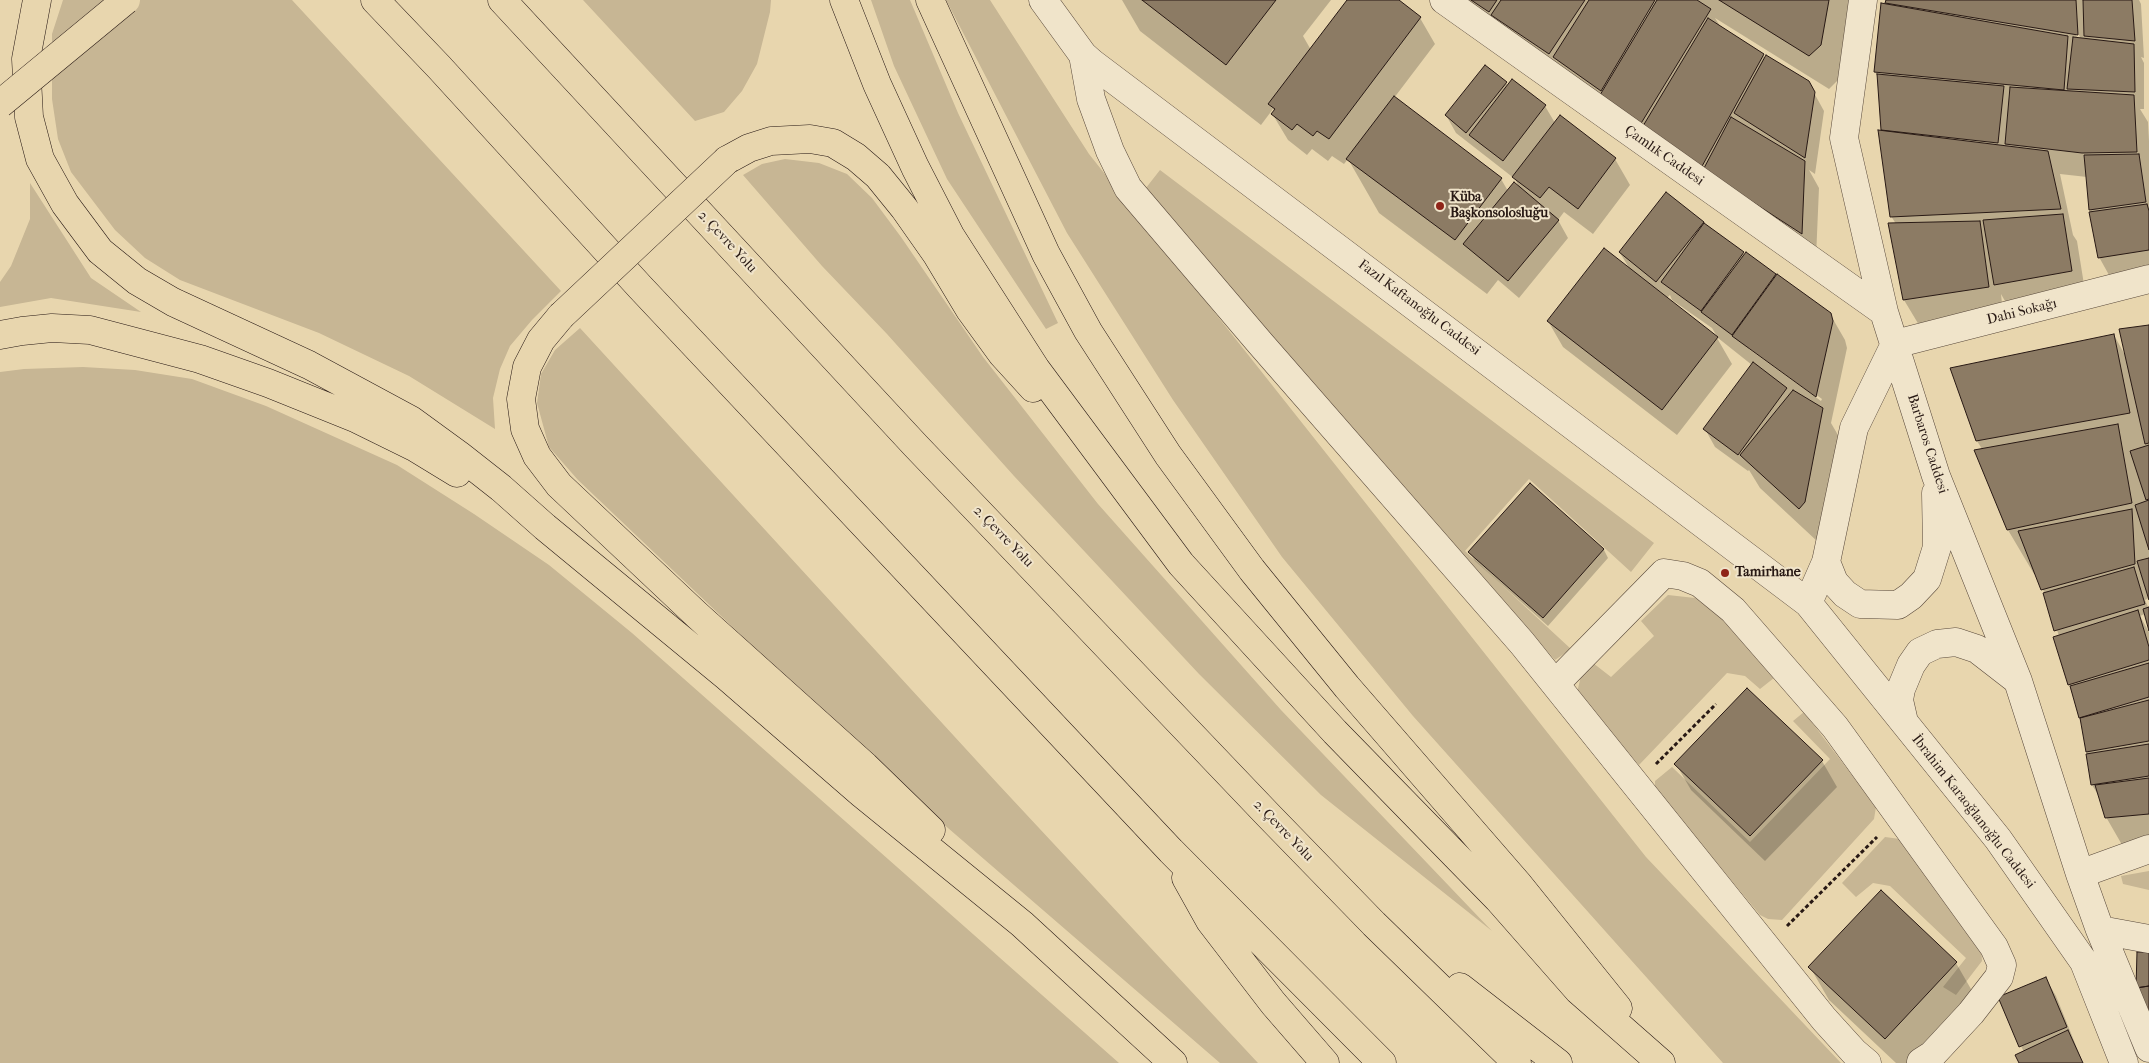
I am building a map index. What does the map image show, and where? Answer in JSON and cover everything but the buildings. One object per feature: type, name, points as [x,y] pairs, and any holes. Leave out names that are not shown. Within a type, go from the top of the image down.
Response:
[{"type":"main road","points":[[37,0],[26,59],[29,117],[40,159],[65,204],[100,251],[137,282],[174,302],[310,365],[411,420],[501,488],[726,676],[862,794],[1022,924]]},
{"type":"main road","points":[[0,104],[126,0]]},
{"type":"main road","points":[[375,0],[439,67],[640,287],[1171,850],[1382,1063]]},
{"type":"main road","name":"2. Çevre Yolu","points":[[502,0],[915,445],[1269,816],[1374,924],[1517,1063]]},
{"type":"main road","points":[[844,0],[877,84],[950,235],[1036,369],[1180,564],[1416,818],[1498,899],[1578,990],[1662,1063]]},
{"type":"main road","points":[[930,0],[1046,254],[1088,331],[1168,455],[1252,570],[1347,687],[1518,885],[1662,1063]]},
{"type":"main road","points":[[1096,450],[1051,408],[1002,354],[970,310],[937,255],[904,208],[878,176],[856,157],[832,143],[810,139],[771,140],[749,148],[727,160],[561,316],[540,340],[527,367],[521,399],[525,429],[536,456],[559,486],[697,615],[879,779],[1022,924],[1173,1063]]},
{"type":"main road","points":[[0,335],[22,330],[52,328],[90,330],[200,359],[268,383],[355,418],[416,448],[546,527]]},
{"type":"main road","points":[[1171,850],[1210,921],[1273,1003],[1325,1063]]},
{"type":"main road","points":[[1374,924],[1500,1017],[1558,1063]]},
{"type":"street","name":"Fazıl Kaftanoğlu Caddesi","points":[[1043,0],[1083,55],[1808,603]]},
{"type":"street","name":"Çamlık Caddesi","points":[[1444,0],[1884,312]]},
{"type":"street","name":"Barbaros Caddesi","points":[[1863,0],[1844,138],[1884,312],[1936,476],[2018,681],[2080,874]]},
{"type":"street","points":[[1083,55],[1091,99],[1110,151],[1128,188],[1254,336],[1522,643],[1824,1019],[1854,1052],[1867,1063]]},
{"type":"street","name":"Dahi Sokağı","points":[[1895,344],[2149,280]]},
{"type":"street","points":[[1895,344],[1854,428],[1826,562],[1808,603],[1898,606],[1911,596],[1927,579],[1937,547],[1936,476]]},
{"type":"street","points":[[1826,562],[1834,582],[1845,594],[1860,604]]},
{"type":"street","points":[[1555,684],[1664,573],[1683,576],[1700,583],[1733,610],[1835,727],[1994,947],[2002,965],[1999,977],[1971,1013],[1932,1055],[1920,1063]]},
{"type":"street","name":"İbrahim Karaoğlanoğlu Caddesi","points":[[1808,603],[1998,839],[2084,962],[2124,1063]]},
{"type":"street","points":[[1904,722],[1899,700],[1901,689],[1911,665],[1920,652],[1937,644],[1956,642],[1977,649],[2018,681]]},
{"type":"street","points":[[2149,849],[2080,874],[2100,930],[2149,1048]]},
{"type":"street","points":[[2100,930],[2149,939]]},
{"type":"path","points":[[1636,784],[1716,704]]},
{"type":"path","points":[[1766,947],[1898,815]]},
{"type":"shaded area","points":[[63,0],[292,0],[561,291],[532,320],[510,346],[500,369],[493,398],[495,429],[409,376],[319,333],[180,280],[145,258],[115,230],[71,172],[58,139],[52,99],[52,34]]},
{"type":"shaded area","points":[[583,0],[771,0],[770,12],[757,64],[742,91],[724,112],[695,121]]},
{"type":"shaded area","points":[[871,0],[910,0],[958,113],[1058,323],[1046,329],[947,179],[894,66]]},
{"type":"shaded area","points":[[946,0],[990,0],[1089,154],[1646,857],[1841,1063],[1723,1063],[1413,716],[1282,557],[1173,400],[1067,233]]},
{"type":"shaded area","points":[[785,159],[819,163],[847,174],[872,198],[983,357],[1098,504],[1281,710],[1492,931],[1321,795],[1199,674],[1014,476],[887,334],[822,266],[743,175],[762,164]]},
{"type":"shaded area","points":[[1160,170],[1654,543],[1631,572],[1529,479],[1465,551],[1571,649],[1555,660],[1142,193]]},
{"type":"shaded area","points":[[30,183],[91,278],[141,312],[51,298],[0,307],[0,282],[11,266],[30,219]]},
{"type":"shaded area","points":[[580,328],[998,784],[1258,1063],[1220,1063],[904,790],[578,480],[549,447],[537,403],[541,374],[555,350]]},
{"type":"shaded area","points":[[83,367],[135,370],[192,379],[266,406],[397,465],[474,514],[549,565],[632,633],[1119,1063],[0,1063],[0,372],[24,369]]},
{"type":"shaded area","points":[[1668,595],[1695,598],[1744,634],[1779,674],[1760,689],[1745,676],[1727,673],[1639,765],[1577,693],[1582,671],[1593,663],[1611,677],[1654,636],[1641,621]]},
{"type":"shaded area","points":[[1804,712],[1876,807],[1874,819],[1782,920],[1768,919],[1760,915],[1655,788],[1655,781],[1672,767],[1750,842],[1830,759],[1793,721]]},
{"type":"shaded area","points":[[1885,837],[1900,839],[1981,946],[1982,961],[1956,995],[1943,987],[1966,958],[1890,886],[1873,883],[1856,897],[1842,883]]},
{"type":"shaded area","points":[[2149,871],[2149,890],[2123,884],[2121,876]]},
{"type":"place","name":"Küba Başkonsolosluğu","points":[[1440,206]]},
{"type":"place","name":"Tamirhane","points":[[1725,573]]}]
